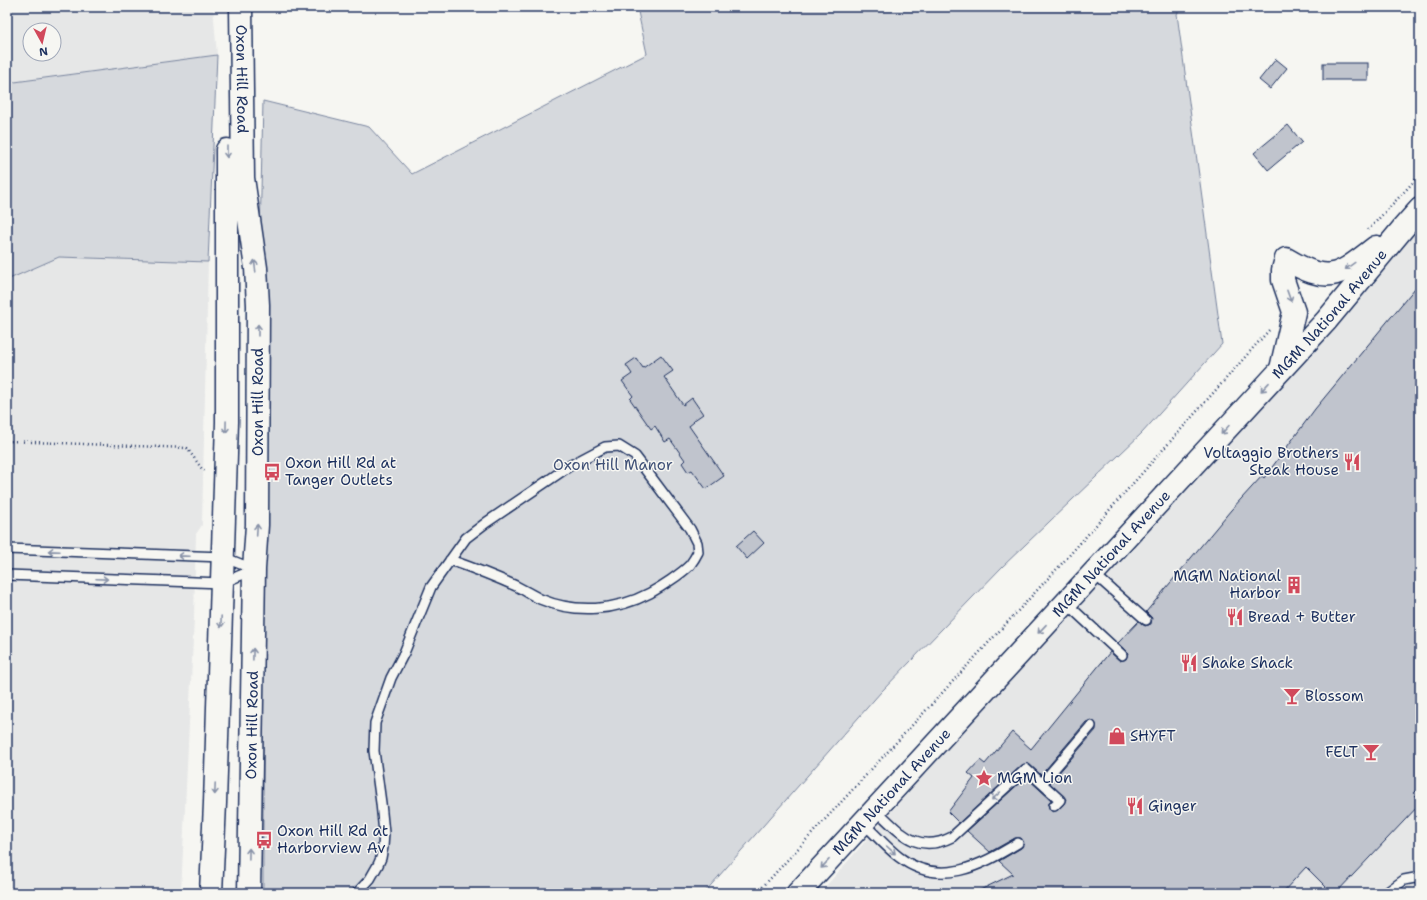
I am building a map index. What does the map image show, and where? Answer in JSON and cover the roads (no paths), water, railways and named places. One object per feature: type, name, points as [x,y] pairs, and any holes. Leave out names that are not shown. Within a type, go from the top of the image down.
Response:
[{"type":"main road","name":"Oxon Hill Road","points":[[211,893],[223,558],[226,422],[228,269],[226,7]]},
{"type":"main road","name":"Oxon Hill Road","points":[[241,7],[243,178],[256,268],[258,305],[257,525],[254,569],[249,893]]},
{"type":"main road","name":"MGM National Avenue","points":[[798,893],[1326,321],[1420,209]]},
{"type":"main road","points":[[1280,370],[1294,312],[1283,280],[1283,270],[1286,259],[1300,267],[1318,273],[1335,274],[1345,270],[1404,227]]},
{"type":"lane","points":[[357,893],[370,878],[378,865],[383,847],[384,833],[374,751],[375,723],[392,678],[431,587],[450,560],[466,538],[571,465],[605,447],[618,446],[635,456],[651,477],[690,529],[697,543],[698,552],[689,566],[659,588],[641,598],[614,606],[581,609],[561,606],[541,599],[481,570],[450,560]]},
{"type":"lane","points":[[7,549],[223,558],[254,569]]},
{"type":"lane","points":[[7,575],[222,583],[254,569]]},
{"type":"lane","points":[[1093,573],[1146,620]]},
{"type":"lane","points":[[1066,603],[1122,655]]},
{"type":"lane","points":[[1042,783],[1091,726]]},
{"type":"lane","points":[[869,816],[911,840],[929,844],[941,842],[952,837],[1026,769],[1060,800],[1054,806]]},
{"type":"lane","points":[[869,816],[900,858],[911,865],[926,871],[943,873],[959,871],[995,857],[1018,843]]},
{"type":"lane","points":[[1386,893],[1404,880],[1420,877]]},
{"type":"place","name":"Voltaggio Brothers Steak House","points":[[1352,462]]},
{"type":"place","name":"Oxon Hill Rd at Tanger Outlets","points":[[272,472]]},
{"type":"place","name":"MGM National Harbor","points":[[1294,585]]},
{"type":"place","name":"Bread + Butter","points":[[1235,617]]},
{"type":"place","name":"Shake Shack","points":[[1189,663]]},
{"type":"place","name":"Blossom","points":[[1292,696]]},
{"type":"place","name":"SHYFT","points":[[1117,736]]},
{"type":"place","name":"FELT","points":[[1371,752]]},
{"type":"place","name":"MGM Lion","points":[[984,778]]},
{"type":"place","name":"Ginger","points":[[1135,806]]},
{"type":"place","name":"Oxon Hill Rd at Harborview Av","points":[[264,840]]},
{"type":"park label","name":"Oxon Hill Manor","points":[[613,465]]}]
